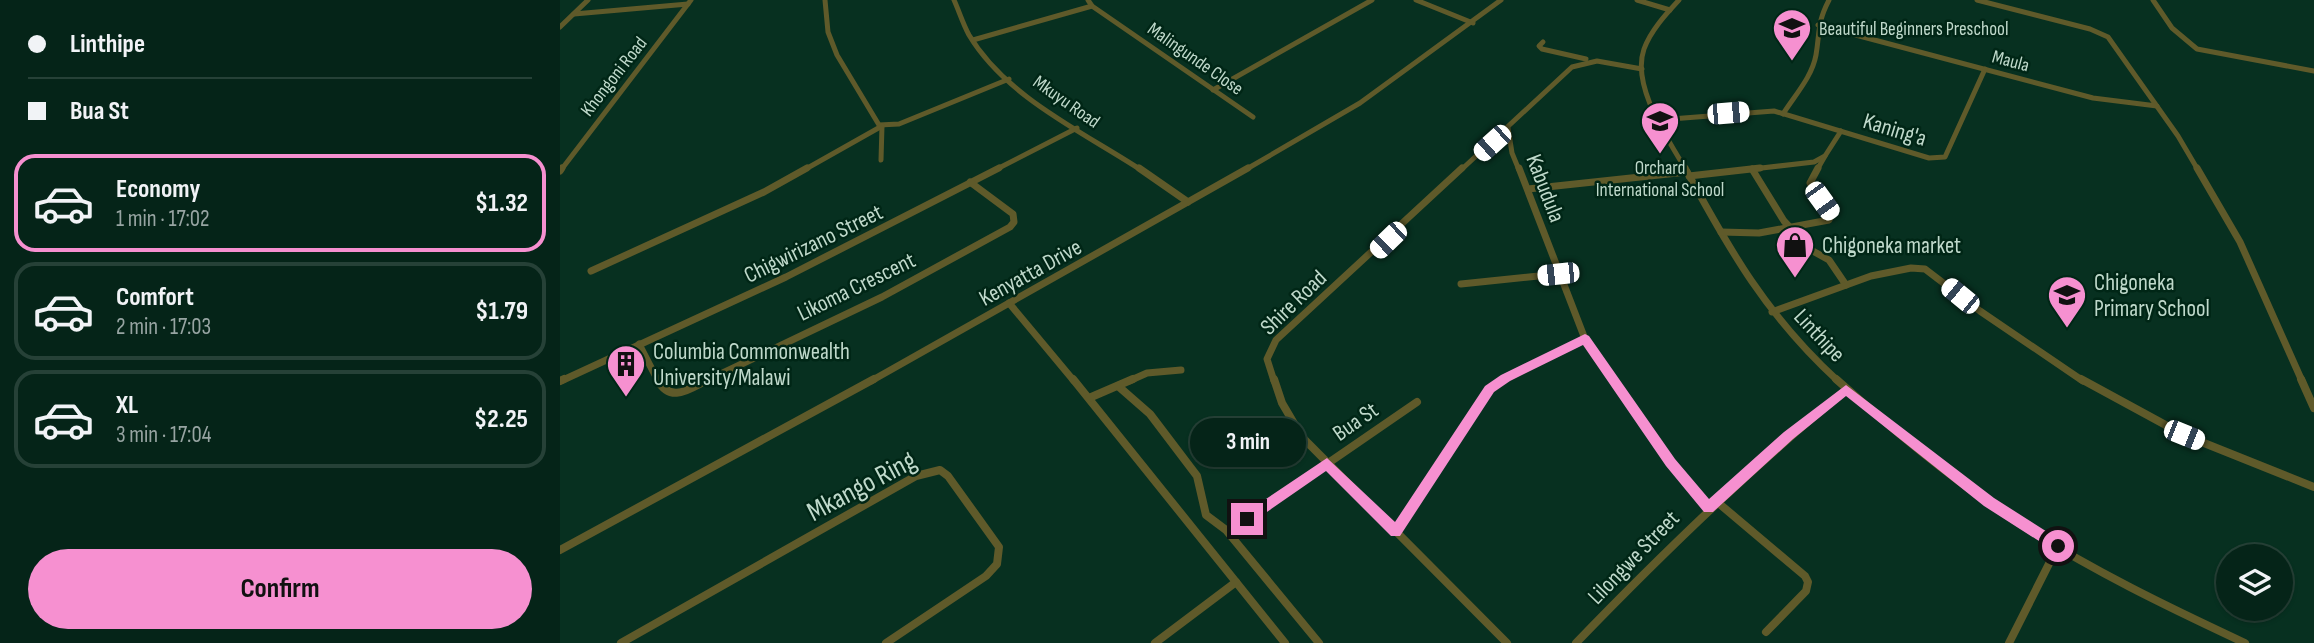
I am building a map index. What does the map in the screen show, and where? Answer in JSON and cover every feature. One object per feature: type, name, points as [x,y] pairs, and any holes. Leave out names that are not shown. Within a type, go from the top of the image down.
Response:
[{"type":"street","points":[[560,27],[588,0]]},
{"type":"street","points":[[825,0],[828,32],[837,55],[874,119],[882,126]]},
{"type":"street","name":"Mkuyu Road","points":[[954,0],[973,40],[1009,79],[1077,128],[1158,178],[1188,202]]},
{"type":"street","points":[[1213,90],[1372,0]]},
{"type":"street","points":[[1416,0],[1473,23]]},
{"type":"street","name":"Kenyatta Drive","points":[[560,550],[1336,119],[1502,0]]},
{"type":"street","points":[[1636,0],[1670,10]]},
{"type":"street","points":[[1543,42],[1539,46],[1542,49],[1642,69],[1646,46],[1679,0]]},
{"type":"street","points":[[1783,114],[1807,80],[1815,62],[1818,25],[1829,0]]},
{"type":"street","points":[[1977,0],[2104,34],[2157,106],[2240,242],[2314,408]]},
{"type":"street","points":[[2153,0],[2185,41],[2197,49],[2314,71]]},
{"type":"street","points":[[574,14],[690,2]]},
{"type":"street","name":"Khongoni Road","points":[[560,171],[690,2]]},
{"type":"street","points":[[973,40],[1090,3]]},
{"type":"street","name":"Malingunde Close","points":[[1090,3],[1253,117]]},
{"type":"street","name":"Maula","points":[[1818,25],[2106,101],[2157,106]]},
{"type":"street","name":"Shire Road","points":[[1507,643],[1302,437],[1286,411],[1268,368],[1267,359],[1276,341],[1572,67],[1580,62],[1593,61]]},
{"type":"street","name":"Linthipe","points":[[1642,69],[1658,120],[1750,282],[1772,312],[1846,390],[1989,502],[2058,546],[2198,621],[2245,643]]},
{"type":"street","name":"Kaning'a","points":[[1658,120],[1751,111],[1783,114],[1929,158],[1941,159],[1945,156],[1985,69]]},
{"type":"street","points":[[591,271],[764,192],[882,126],[899,124],[1009,79]]},
{"type":"street","points":[[880,160],[882,126]]},
{"type":"street","name":"Chigwirizano Street","points":[[560,381],[786,277],[1077,128]]},
{"type":"street","name":"Kabudula","points":[[1508,128],[1512,153],[1585,339],[1676,470],[1708,508]]},
{"type":"street","points":[[1721,232],[1759,233],[1831,218],[1810,183],[1841,131]]},
{"type":"street","points":[[1528,189],[1752,169],[1814,162],[1825,156]]},
{"type":"street","points":[[1752,169],[1791,228],[1811,250],[1829,260],[1846,285]]},
{"type":"street","name":"Likoma Crescent","points":[[639,344],[662,388],[669,393],[682,392],[882,297],[1010,228],[1014,222],[1013,214],[970,182]]},
{"type":"street","points":[[1772,312],[1846,285],[1892,272],[1925,269],[1970,304],[2088,384],[2184,435],[2314,487]]},
{"type":"street","points":[[1461,284],[1558,274]]},
{"type":"street","points":[[1009,303],[1089,398],[1285,643]]},
{"type":"street","points":[[1396,532],[1490,389],[1505,378],[1585,339]]},
{"type":"street","points":[[1089,398],[1157,370],[1181,370]]},
{"type":"street","points":[[1118,386],[1150,414],[1197,476],[1206,515],[1226,530],[1319,643]]},
{"type":"street","name":"Lilongwe Street","points":[[1576,643],[1708,508],[1788,435],[1846,390]]},
{"type":"street","name":"Bua St","points":[[1247,519],[1417,402]]},
{"type":"street","name":"Mkango Ring","points":[[621,643],[916,476],[940,470],[948,476],[999,547],[999,559],[986,576],[886,643]]},
{"type":"street","points":[[1716,501],[1805,576],[1808,582],[1806,591],[1766,632]]},
{"type":"street","points":[[2008,643],[2058,546]]},
{"type":"street","points":[[1155,643],[1236,582]]},
{"type":"place","name":"Beautiful Beginners Preschool","points":[[1792,62]]},
{"type":"place","name":"Orchard International School","points":[[1660,155]]},
{"type":"place","name":"Chigoneka market","points":[[1795,279]]},
{"type":"place","name":"Chigoneka Primary School","points":[[2067,329]]},
{"type":"place","name":"Columbia Commonwealth University/Malawi","points":[[626,398]]},
{"type":"route","points":[[1247,519],[1327,464],[1396,532],[1490,389],[1505,378],[1585,339],[1671,463],[1708,508],[1788,435],[1846,390],[1989,502],[2058,546]]}]
